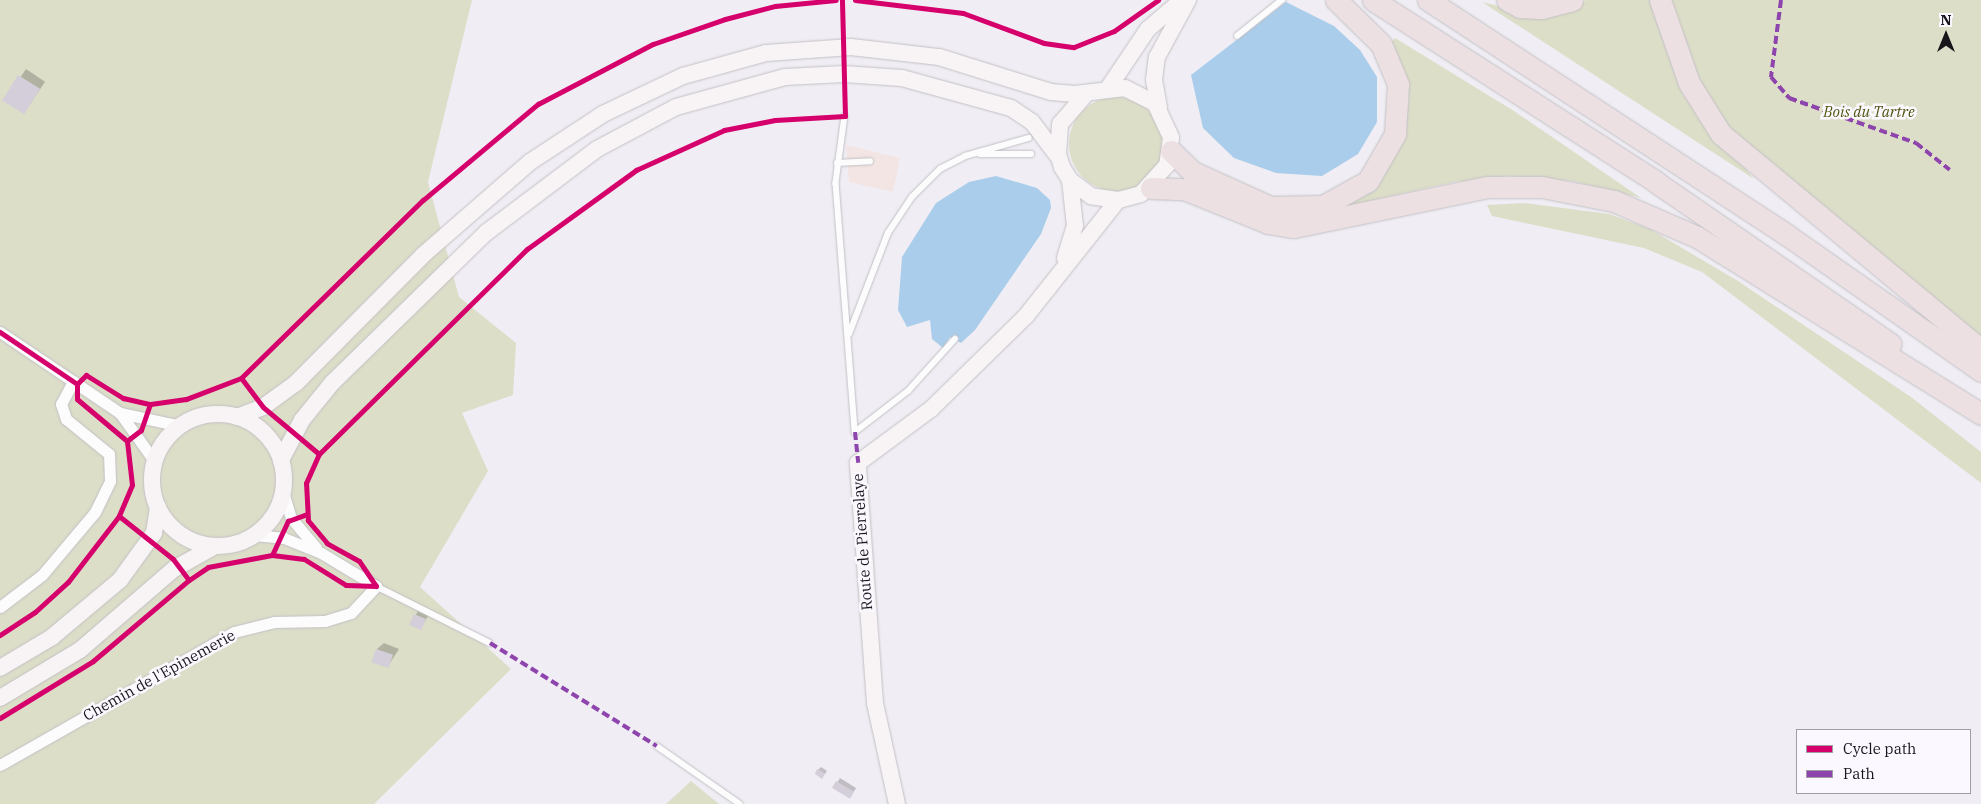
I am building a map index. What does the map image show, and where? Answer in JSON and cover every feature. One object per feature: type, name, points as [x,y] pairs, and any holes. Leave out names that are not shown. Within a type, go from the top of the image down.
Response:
[{"type":"highway","points":[[1171,151],[1193,172],[1270,208],[1324,206],[1368,181],[1395,134],[1398,84],[1381,44],[1336,0]]},
{"type":"highway","points":[[1373,0],[1763,254],[1981,413]]},
{"type":"highway","points":[[1428,0],[1739,202],[1981,371]]},
{"type":"highway","points":[[1507,0],[1520,7],[1541,8],[1572,0]]},
{"type":"highway","points":[[1660,0],[1689,83],[1721,134],[1981,350]]},
{"type":"highway","points":[[1151,188],[1184,188],[1268,224],[1294,227],[1488,187],[1542,187],[1614,201],[1697,237],[1981,413]]},
{"type":"main road","points":[[1109,87],[1148,29],[1182,0]]},
{"type":"main road","points":[[281,460],[259,429],[237,417],[208,415],[181,426],[165,442],[154,462],[152,485],[158,507],[180,535],[215,546],[236,544],[255,535],[271,520],[283,492],[281,460],[302,420],[332,383],[487,232],[597,149],[676,107],[785,77],[844,74],[902,78],[1010,108],[1032,122],[1060,159],[1070,180],[1091,196],[1118,200],[1151,188],[1164,171],[1171,151],[1168,125],[1159,108],[1154,80],[1157,57],[1188,0]]},
{"type":"main road","points":[[237,417],[263,407],[296,383],[423,254],[530,162],[603,114],[683,76],[766,53],[881,48],[939,57],[1051,92],[1086,94],[1109,87],[1141,93],[1159,108]]},
{"type":"main road","points":[[1060,159],[1060,124],[1086,94]]},
{"type":"main road","name":"Route de Pierrelaye","points":[[1058,275],[1075,226],[1070,180]]},
{"type":"main road","name":"Route de Pierrelaye","points":[[897,804],[874,703],[858,463],[931,409],[1026,316],[1118,200]]},
{"type":"main road","points":[[0,668],[59,632],[120,580],[154,532],[158,507]]},
{"type":"main road","points":[[0,698],[80,650],[174,569],[215,546]]},
{"type":"street","points":[[1,336],[120,414],[154,462]]},
{"type":"street","points":[[0,607],[42,574],[95,512],[110,481],[109,454],[66,419],[62,404],[72,381]]},
{"type":"street","points":[[120,414],[181,426]]},
{"type":"street","points":[[283,492],[291,518],[321,553]]},
{"type":"street","points":[[255,535],[284,538],[321,553],[376,586]]},
{"type":"street","name":"Chemin de l'Epinemerie","points":[[0,765],[234,632],[274,622],[325,621],[352,613],[376,586]]},
{"type":"lane","points":[[1236,36],[1266,15],[1282,0]]},
{"type":"lane","points":[[845,116],[837,163],[855,432],[908,391],[955,340]]},
{"type":"lane","points":[[848,335],[888,233],[912,197],[940,169],[966,156],[1028,138]]},
{"type":"lane","points":[[966,156],[1031,154]]},
{"type":"lane","points":[[837,163],[870,161]]},
{"type":"lane","points":[[376,586],[490,643]]},
{"type":"lane","points":[[657,746],[740,804]]},
{"type":"shaded area","points":[[846,145],[900,158],[893,192],[849,182]]},
{"type":"green space","points":[[0,0],[472,0],[428,182],[459,297],[516,343],[513,395],[462,413],[488,471],[420,587],[511,669],[374,804],[0,804]]},
{"type":"green space","points":[[1586,0],[1650,0],[1683,95],[1754,179],[1482,2],[1543,17],[1564,13]]},
{"type":"green space","name":"Bois du Tartre","points":[[1660,0],[1981,0],[1981,350],[1721,134]]},
{"type":"green space","points":[[1395,38],[1514,111],[1641,198],[1572,181],[1508,176],[1454,182],[1346,206],[1382,180],[1404,137],[1409,97],[1404,71],[1391,42]]},
{"type":"green space","points":[[1116,97],[1134,101],[1149,111],[1159,126],[1163,144],[1159,162],[1149,177],[1134,187],[1116,191],[1098,187],[1083,177],[1073,162],[1069,144],[1073,126],[1083,111],[1098,101]]},
{"type":"green space","points":[[1525,203],[1609,214],[1650,229],[1738,281],[1911,397],[1981,452],[1981,483],[1702,272],[1644,248],[1492,216],[1487,205]]},
{"type":"green space","points":[[691,781],[719,804],[666,804]]},
{"type":"water","points":[[1286,2],[1334,26],[1360,50],[1377,77],[1377,122],[1358,154],[1322,176],[1276,173],[1234,158],[1203,128],[1191,75]]},
{"type":"water","points":[[996,176],[1037,188],[1050,200],[1051,208],[1041,234],[975,330],[961,343],[950,337],[943,348],[932,339],[930,320],[907,327],[898,310],[902,257],[936,203],[969,182]]},
{"type":"building","points":[[18,75],[40,89],[24,114],[2,100]]},
{"type":"building","points":[[414,614],[426,619],[421,630],[409,625]]},
{"type":"building","points":[[376,649],[393,655],[388,668],[371,662]]},
{"type":"building","points":[[817,769],[825,774],[822,779],[815,774]]},
{"type":"building","points":[[836,781],[854,792],[850,799],[832,788]]},
{"type":"marked path","points":[[1781,0],[1771,77],[1789,98],[1916,143],[1950,170]]},
{"type":"marked path","points":[[855,432],[858,463]]},
{"type":"marked path","points":[[490,643],[657,746]]},
{"type":"cycle path","points":[[241,378],[423,200],[538,104],[653,44],[725,19],[775,6],[836,0]]},
{"type":"cycle path","points":[[319,454],[527,249],[636,170],[724,130],[775,120],[845,116],[842,0]]},
{"type":"cycle path","points":[[855,0],[963,13],[1044,43],[1074,47],[1114,31],[1158,0]]},
{"type":"cycle path","points":[[0,332],[77,384]]},
{"type":"cycle path","points":[[127,441],[77,399],[77,384],[86,375],[123,398],[150,404]]},
{"type":"cycle path","points":[[272,555],[304,559],[346,585],[376,586],[359,561],[327,543],[308,520],[306,483],[319,454],[263,407],[241,378],[186,399],[150,404],[141,430],[127,441],[132,485],[119,516],[173,559],[189,580],[208,567],[272,555],[288,521],[307,514]]},
{"type":"cycle path","points":[[0,635],[35,612],[68,582],[119,516]]},
{"type":"cycle path","points":[[0,718],[93,661],[189,580]]}]
